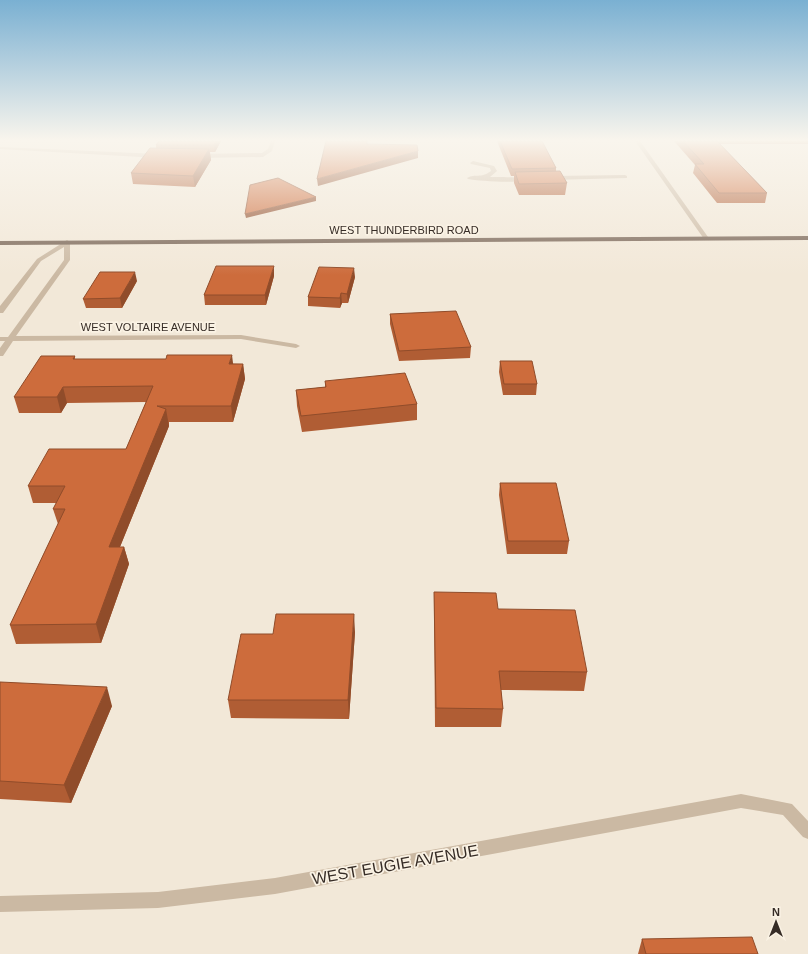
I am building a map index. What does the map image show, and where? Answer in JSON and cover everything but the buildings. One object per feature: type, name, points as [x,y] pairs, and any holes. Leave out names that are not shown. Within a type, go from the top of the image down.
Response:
[{"type":"main road","name":"WEST THUNDERBIRD ROAD","points":[[0,243],[808,238]]},
{"type":"street","points":[[669,186],[706,238]]},
{"type":"street","points":[[0,311],[39,260],[67,242]]},
{"type":"street","points":[[0,354],[67,260],[67,242]]},
{"type":"street","name":"WEST VOLTAIRE AVENUE","points":[[0,339],[241,337],[296,346]]},
{"type":"street","name":"WEST EUGIE AVENUE","points":[[0,904],[158,900],[275,886],[741,801],[787,809],[808,832]]}]
